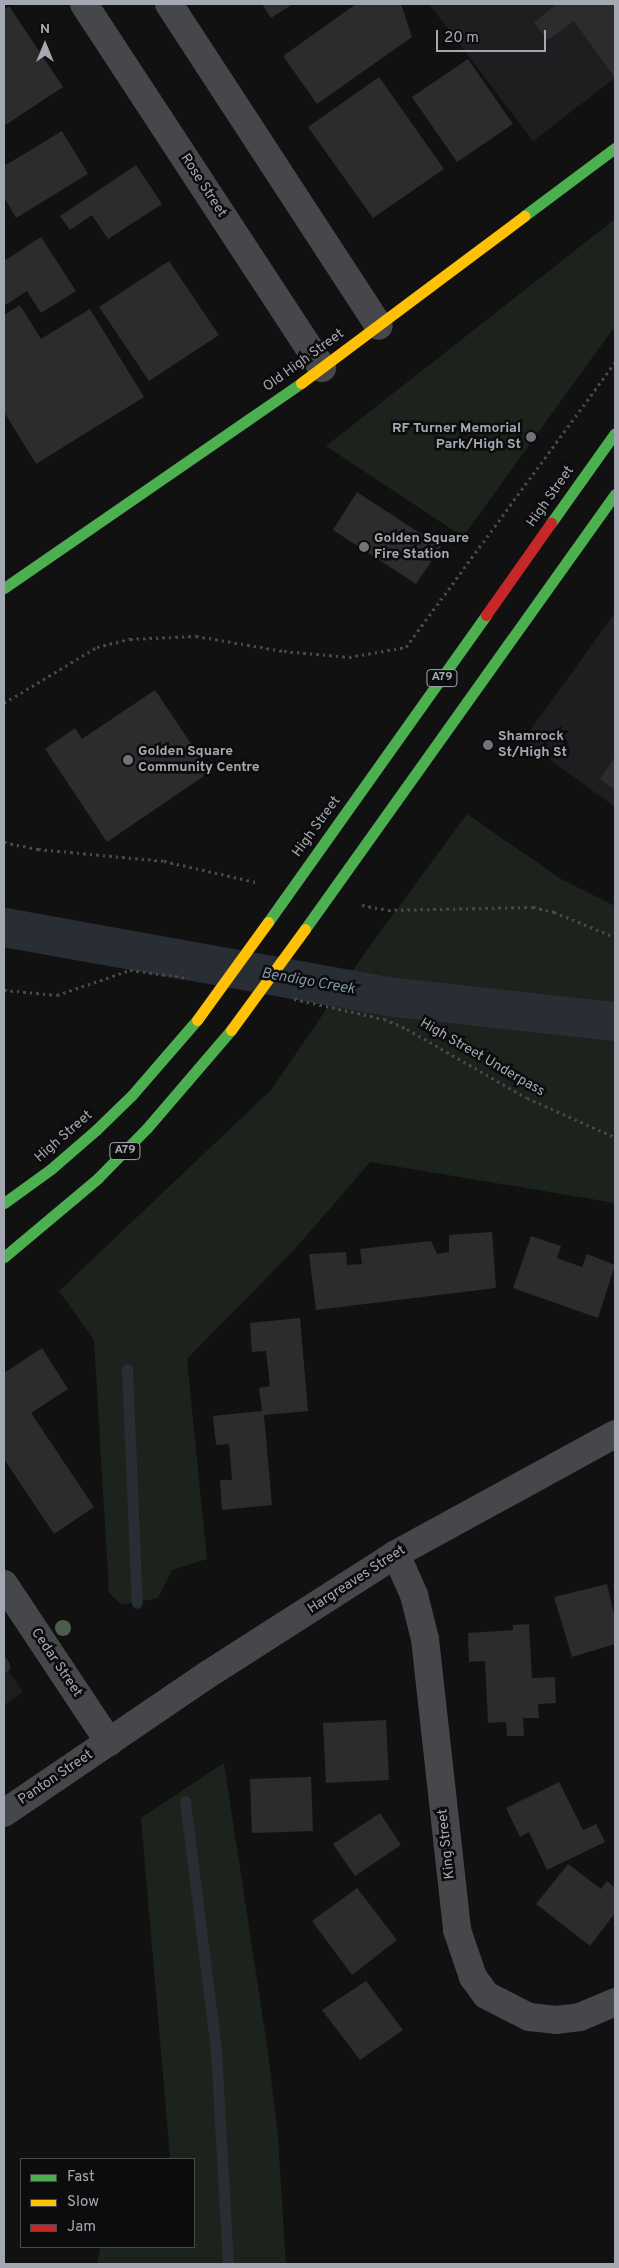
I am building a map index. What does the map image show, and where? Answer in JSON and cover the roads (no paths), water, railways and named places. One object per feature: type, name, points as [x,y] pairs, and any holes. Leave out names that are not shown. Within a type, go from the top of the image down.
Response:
[{"type":"main road","name":"Old High Street","points":[[4,588],[322,368],[615,148]]},
{"type":"main road","name":"High Street","points":[[4,1204],[51,1170],[96,1130],[132,1095],[197,1020],[615,433]]},
{"type":"main road","name":"A79","points":[[4,1258],[46,1225],[116,1159],[231,1030],[615,494]]},
{"type":"street","name":"Rose Street","points":[[84,4],[322,368]]},
{"type":"street","points":[[169,4],[378,326]]},
{"type":"street","name":"Hargreaves Street","points":[[109,1742],[396,1554],[615,1434]]},
{"type":"street","name":"King Street","points":[[396,1554],[414,1595],[425,1639],[457,1930],[473,1977],[486,1995],[529,2018],[556,2020],[580,2017],[615,2002]]},
{"type":"street","name":"Cedar Street","points":[[4,1584],[109,1742]]},
{"type":"street","name":"Panton Street","points":[[4,1813],[109,1742]]},
{"type":"waterway","name":"Bendigo Creek","points":[[4,927],[387,996],[615,1021]]},
{"type":"waterway","points":[[127,1369],[137,1603]]},
{"type":"waterway","points":[[185,1801],[216,2051],[228,2264]]},
{"type":"place","name":"RF Turner Memorial Park/High St","points":[[531,437]]},
{"type":"place","name":"Golden Square Fire Station","points":[[364,547]]},
{"type":"place","name":"Shamrock St/High St","points":[[488,745]]},
{"type":"place","name":"Golden Square Community Centre","points":[[128,760]]}]
